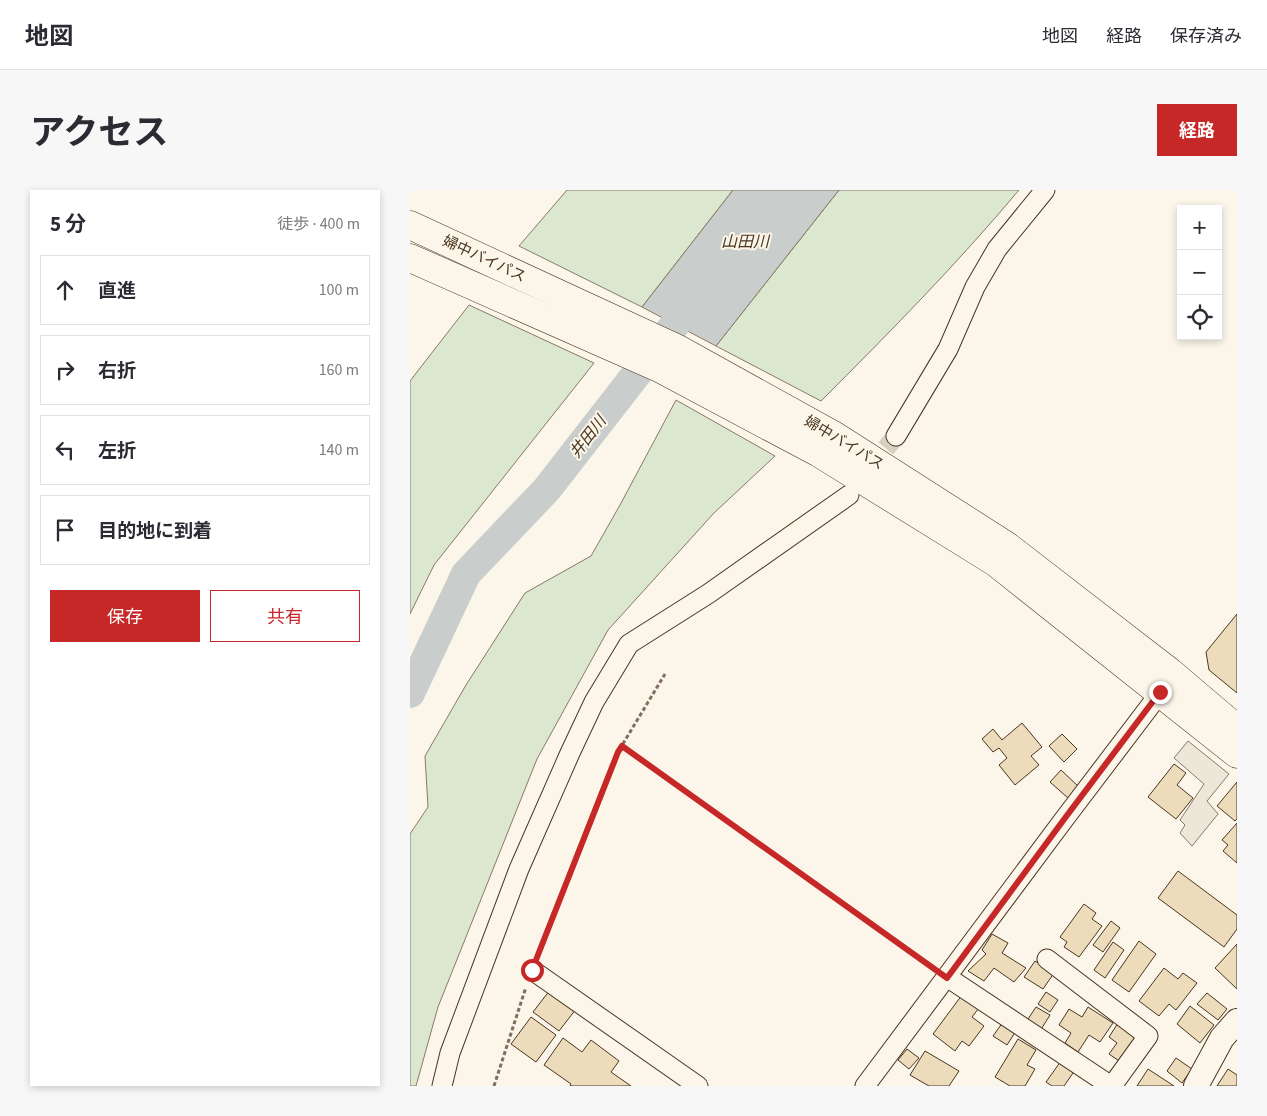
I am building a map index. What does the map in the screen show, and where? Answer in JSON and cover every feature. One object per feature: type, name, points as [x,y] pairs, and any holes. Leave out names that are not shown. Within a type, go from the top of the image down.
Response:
[{"type":"highway","name":"婦中バイパス","points":[[410,225],[678,349],[827,445],[996,562],[1237,754]]},
{"type":"highway","name":"婦中バイパス","points":[[410,258],[659,368],[827,445],[1008,546],[1170,672],[1237,729]]},
{"type":"main road","points":[[1196,1086],[1222,1038],[1237,1021]]},
{"type":"street","points":[[896,436],[948,348],[975,287],[998,249],[1046,190]]},
{"type":"street","points":[[442,1086],[450,1053],[519,869],[594,702],[629,644],[708,594],[849,494]]},
{"type":"street","points":[[865,1086],[1160,692]]},
{"type":"street","points":[[947,978],[1111,1086],[1148,1036],[1047,959]]},
{"type":"street","points":[[532,970],[698,1086]]},
{"type":"path","points":[[494,1086],[532,970],[618,752],[665,674]]},
{"type":"path","points":[[622,746],[947,978]]},
{"type":"green space","points":[[567,190],[733,190],[642,307],[519,246]]},
{"type":"green space","points":[[839,190],[1019,190],[947,271],[821,401],[716,346]]},
{"type":"green space","points":[[469,305],[594,363],[434,565],[410,614],[410,381]]},
{"type":"green space","points":[[676,400],[775,456],[714,513],[608,630],[537,759],[438,1007],[416,1086],[410,1086],[410,834],[428,807],[425,756],[466,685],[525,593],[591,556]]},
{"type":"shaded area","points":[[1188,741],[1229,774],[1207,801],[1218,814],[1192,846],[1180,833],[1185,825],[1180,820],[1204,784],[1174,758]]},
{"type":"water","name":"山田川","points":[[733,190],[839,190],[716,346],[642,307]]},
{"type":"building","points":[[1237,614],[1237,693],[1209,670],[1206,652]]},
{"type":"building","points":[[1022,723],[1042,747],[1031,756],[1039,765],[1015,785],[999,765],[1007,758],[999,748],[993,752],[982,739],[993,729],[1002,740]]},
{"type":"building","points":[[1062,734],[1077,749],[1064,762],[1049,746]]},
{"type":"building","points":[[1174,764],[1186,773],[1177,785],[1193,798],[1176,819],[1148,797]]},
{"type":"building","points":[[1061,770],[1079,787],[1068,798],[1050,782]]},
{"type":"building","points":[[1237,782],[1237,819],[1235,821],[1217,806]]},
{"type":"building","points":[[1237,823],[1237,863],[1223,851],[1228,845],[1222,840]]},
{"type":"building","points":[[1178,871],[1237,915],[1237,929],[1224,947],[1158,898]]},
{"type":"building","points":[[1084,904],[1096,913],[1092,919],[1102,926],[1079,957],[1064,947],[1067,942],[1060,937]]},
{"type":"building","points":[[1111,921],[1120,928],[1103,952],[1093,945]]},
{"type":"building","points":[[992,934],[1008,943],[1002,953],[1026,968],[1014,982],[994,968],[984,981],[968,971],[986,954],[982,950]]},
{"type":"building","points":[[1139,941],[1156,954],[1129,992],[1112,980]]},
{"type":"building","points":[[1113,942],[1124,950],[1105,978],[1094,970]]},
{"type":"building","points":[[1237,944],[1237,989],[1215,968]]},
{"type":"building","points":[[1035,961],[1054,973],[1043,989],[1024,977]]},
{"type":"building","points":[[1164,968],[1178,979],[1183,973],[1197,983],[1176,1010],[1169,1004],[1159,1016],[1139,1001]]},
{"type":"building","points":[[550,990],[576,1009],[559,1031],[533,1012]]},
{"type":"building","points":[[1046,992],[1058,1000],[1050,1012],[1038,1004]]},
{"type":"building","points":[[1207,993],[1227,1009],[1218,1020],[1197,1004]]},
{"type":"building","points":[[962,995],[979,1008],[972,1017],[984,1026],[969,1046],[962,1041],[955,1051],[933,1034]]},
{"type":"building","points":[[1190,1006],[1214,1025],[1200,1043],[1177,1024]]},
{"type":"building","points":[[1036,1007],[1050,1015],[1040,1031],[1026,1022]]},
{"type":"building","points":[[1088,1007],[1113,1023],[1100,1042],[1089,1035],[1078,1052],[1065,1043],[1071,1033],[1059,1025],[1069,1009],[1082,1017]]},
{"type":"building","points":[[531,1017],[556,1035],[536,1062],[511,1044]]},
{"type":"building","points":[[1003,1022],[1016,1031],[1007,1045],[993,1036]]},
{"type":"building","points":[[1118,1023],[1139,1038],[1122,1063],[1109,1054],[1117,1043],[1109,1037]]},
{"type":"building","points":[[563,1038],[582,1052],[591,1040],[619,1061],[611,1072],[631,1086],[570,1086],[571,1084],[544,1065]]},
{"type":"building","points":[[1018,1039],[1036,1050],[1027,1065],[1035,1069],[1025,1086],[1010,1086],[995,1077]]},
{"type":"building","points":[[907,1049],[919,1058],[909,1069],[898,1060]]},
{"type":"building","points":[[925,1051],[959,1071],[949,1086],[929,1086],[910,1075]]},
{"type":"building","points":[[1176,1058],[1192,1069],[1182,1083],[1167,1071]]},
{"type":"building","points":[[1061,1061],[1075,1070],[1064,1086],[1052,1086],[1046,1082]]},
{"type":"building","points":[[1148,1069],[1174,1086],[1137,1086]]},
{"type":"building","points":[[1228,1069],[1237,1075],[1237,1086],[1217,1086]]},
{"type":"waterway","name":"井田川","points":[[410,693],[466,574],[547,489],[701,291]]},
{"type":"tunnel","points":[[868,470],[896,436]]},
{"type":"route","points":[[532,970],[622,746],[947,978],[1160,692]]}]
